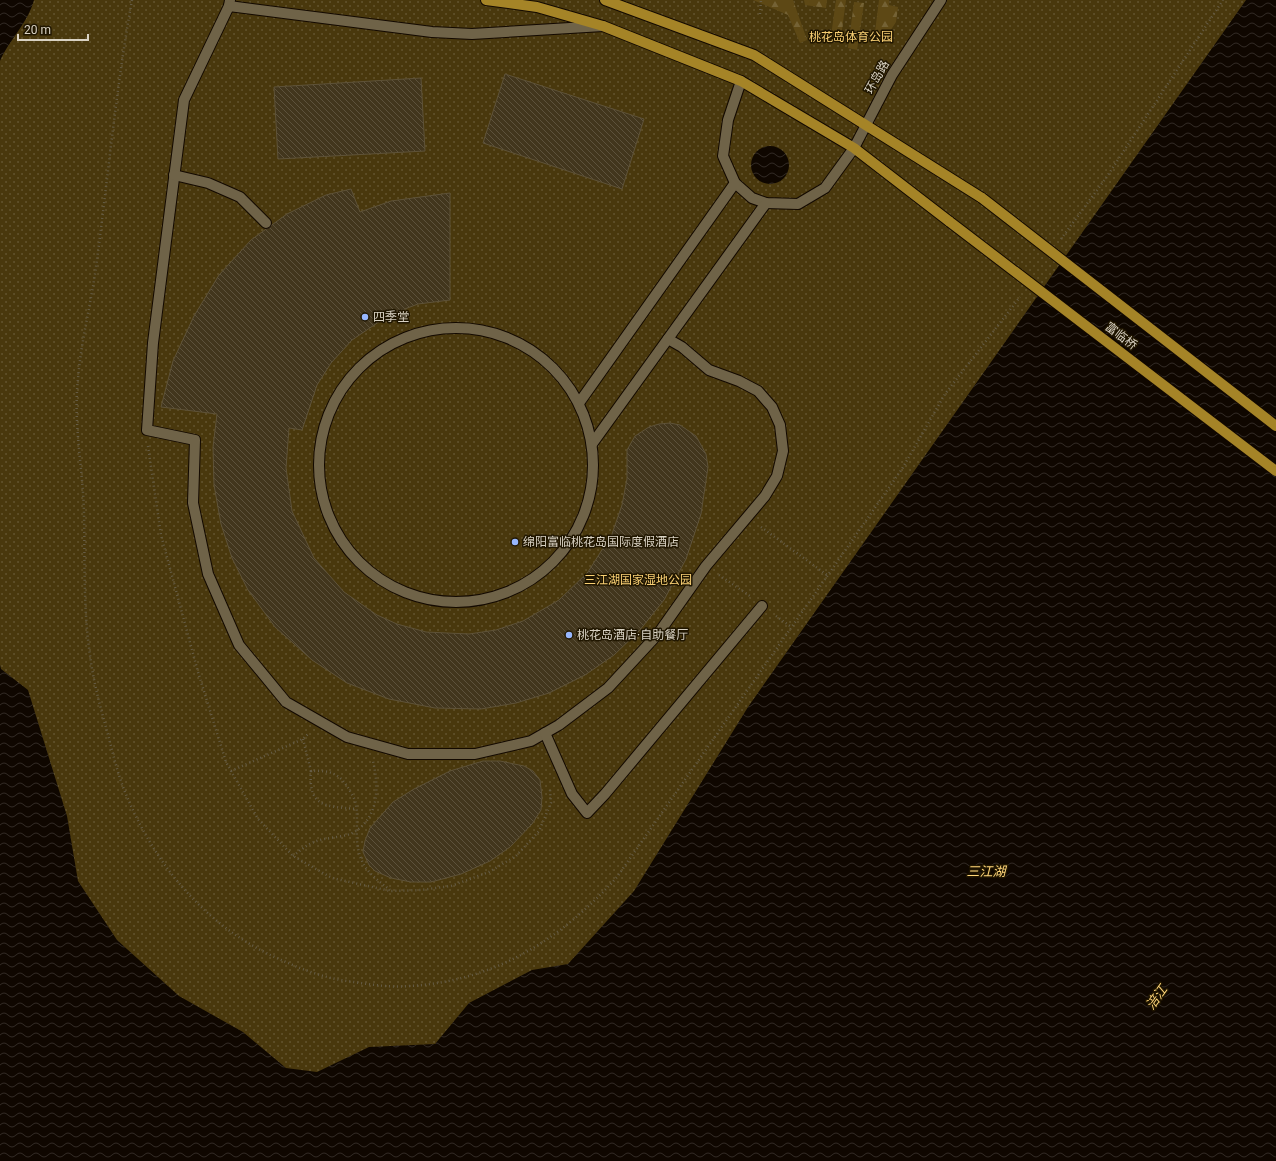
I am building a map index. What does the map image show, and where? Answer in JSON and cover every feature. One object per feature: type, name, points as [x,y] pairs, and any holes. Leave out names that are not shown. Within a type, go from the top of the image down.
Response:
[{"type":"main road","name":"富临桥","points":[[486,0],[537,8],[603,26],[741,81],[854,148],[1276,471]]},
{"type":"main road","name":"富临桥","points":[[605,0],[754,55],[866,124],[982,198],[1276,426]]},
{"type":"street","name":"环岛路","points":[[766,203],[798,204],[824,188],[854,148],[892,75],[941,0]]},
{"type":"street","points":[[603,26],[472,34],[432,32],[229,3],[184,100],[153,343],[147,430],[195,440],[193,503],[208,574],[239,646],[286,702],[348,737],[408,754],[475,754],[531,741],[559,724],[608,688],[658,634],[706,566],[765,496],[777,476],[783,451],[780,425],[772,407],[758,391],[739,381],[709,370],[682,347],[668,339]]},
{"type":"street","points":[[592,444],[766,203],[752,198],[735,183],[724,156],[728,120],[741,81]]},
{"type":"street","points":[[174,175],[208,183],[240,197],[266,223]]},
{"type":"street","points":[[579,403],[735,183]]},
{"type":"street","points":[[472,328],[516,340],[553,366],[579,403],[589,426],[592,444],[591,497],[573,539],[544,573],[504,596],[460,605],[415,598],[388,585],[375,578],[343,545],[323,504],[318,459],[327,415],[350,376],[385,346],[427,330],[472,328]]},
{"type":"street","points":[[545,733],[572,794],[587,813],[605,794],[762,606]]},
{"type":"path","points":[[132,0],[124,45],[96,269],[78,378],[76,419],[84,509],[85,614],[90,658],[100,705],[126,796],[152,846],[175,880],[203,910],[234,935],[265,953],[285,962],[340,980],[375,985],[408,987],[452,981],[475,975],[508,962],[542,944],[571,924],[597,900],[617,877],[827,574],[902,469],[945,394],[1023,292]]},
{"type":"path","points":[[760,14],[761,0]]},
{"type":"path","points":[[1060,242],[1106,178],[1223,0]]},
{"type":"path","points":[[147,430],[161,535],[198,672],[226,762],[258,819],[293,856],[332,878],[390,890],[421,890],[451,886],[489,872],[516,856],[539,831],[551,803],[550,787]]},
{"type":"path","points":[[747,517],[827,574]]},
{"type":"path","points":[[706,566],[745,593]]},
{"type":"path","points":[[231,771],[303,739],[319,721]]},
{"type":"path","points":[[303,739],[312,771],[310,785],[312,794],[322,804],[334,807],[356,809]]},
{"type":"path","points":[[293,856],[314,842],[355,832],[373,813],[376,798],[376,773],[369,743]]},
{"type":"path","points":[[312,771],[325,770],[339,776],[356,802],[355,832],[362,863],[370,873],[390,890]]},
{"type":"green space","name":"三江湖国家湿地公园","points":[[0,0],[1276,0],[1276,1161],[0,1161]]},
{"type":"green space","points":[[753,0],[793,0],[807,40],[800,43],[788,15]]},
{"type":"green space","points":[[804,0],[827,0],[826,8],[805,5]]},
{"type":"green space","points":[[836,0],[846,0],[841,37],[831,36]]},
{"type":"green space","points":[[879,0],[889,0],[889,5],[898,7],[896,22],[883,42],[874,40]]},
{"type":"green space","name":"桃花岛体育公园","points":[[854,2],[864,3],[857,50],[848,48]]},
{"type":"water","points":[[0,0],[34,0],[23,24],[0,61]]},
{"type":"water","name":"三江湖","points":[[1246,0],[1276,0],[1276,1161],[0,1161],[0,665],[1,669],[28,690],[67,816],[78,881],[117,940],[179,996],[243,1032],[286,1068],[317,1072],[369,1047],[435,1044],[469,1003],[532,970],[568,964],[634,891],[748,707]]},
{"type":"water","points":[[766,146],[774,146],[781,149],[786,154],[789,165],[786,176],[781,181],[774,184],[766,184],[759,181],[754,176],[751,169],[751,161],[754,154],[759,149]]},
{"type":"building","points":[[505,74],[644,119],[622,189],[483,143]]},
{"type":"building","points":[[421,78],[425,151],[278,159],[274,87]]},
{"type":"building","points":[[351,189],[360,212],[391,201],[450,193],[450,300],[418,304],[389,315],[352,340],[331,363],[317,385],[302,430],[289,428],[286,468],[292,511],[314,558],[344,592],[377,615],[397,624],[426,632],[469,634],[496,630],[523,621],[559,600],[588,572],[612,534],[622,505],[627,479],[627,450],[635,436],[649,427],[659,424],[670,423],[680,425],[696,436],[706,454],[708,467],[701,514],[686,559],[664,600],[639,631],[614,655],[585,675],[549,693],[516,703],[481,709],[435,708],[389,699],[347,683],[312,660],[275,627],[248,590],[232,558],[221,524],[214,485],[213,447],[217,414],[161,407],[173,361],[194,316],[219,275],[251,240],[287,214],[326,195]]},
{"type":"building","points":[[483,761],[500,761],[524,766],[533,771],[540,780],[542,797],[541,810],[532,824],[510,847],[490,861],[461,874],[431,882],[411,882],[391,878],[375,871],[369,865],[363,852],[365,841],[370,828],[393,802],[414,789],[450,771]]},
{"type":"place","name":"四季堂","points":[[365,317]]},
{"type":"place","name":"绵阳富临桃花岛国际度假酒店","points":[[515,542]]},
{"type":"place","name":"桃花岛酒店·自助餐厅","points":[[569,635]]},
{"type":"water label","name":"涪江","points":[[1156,997]]}]
